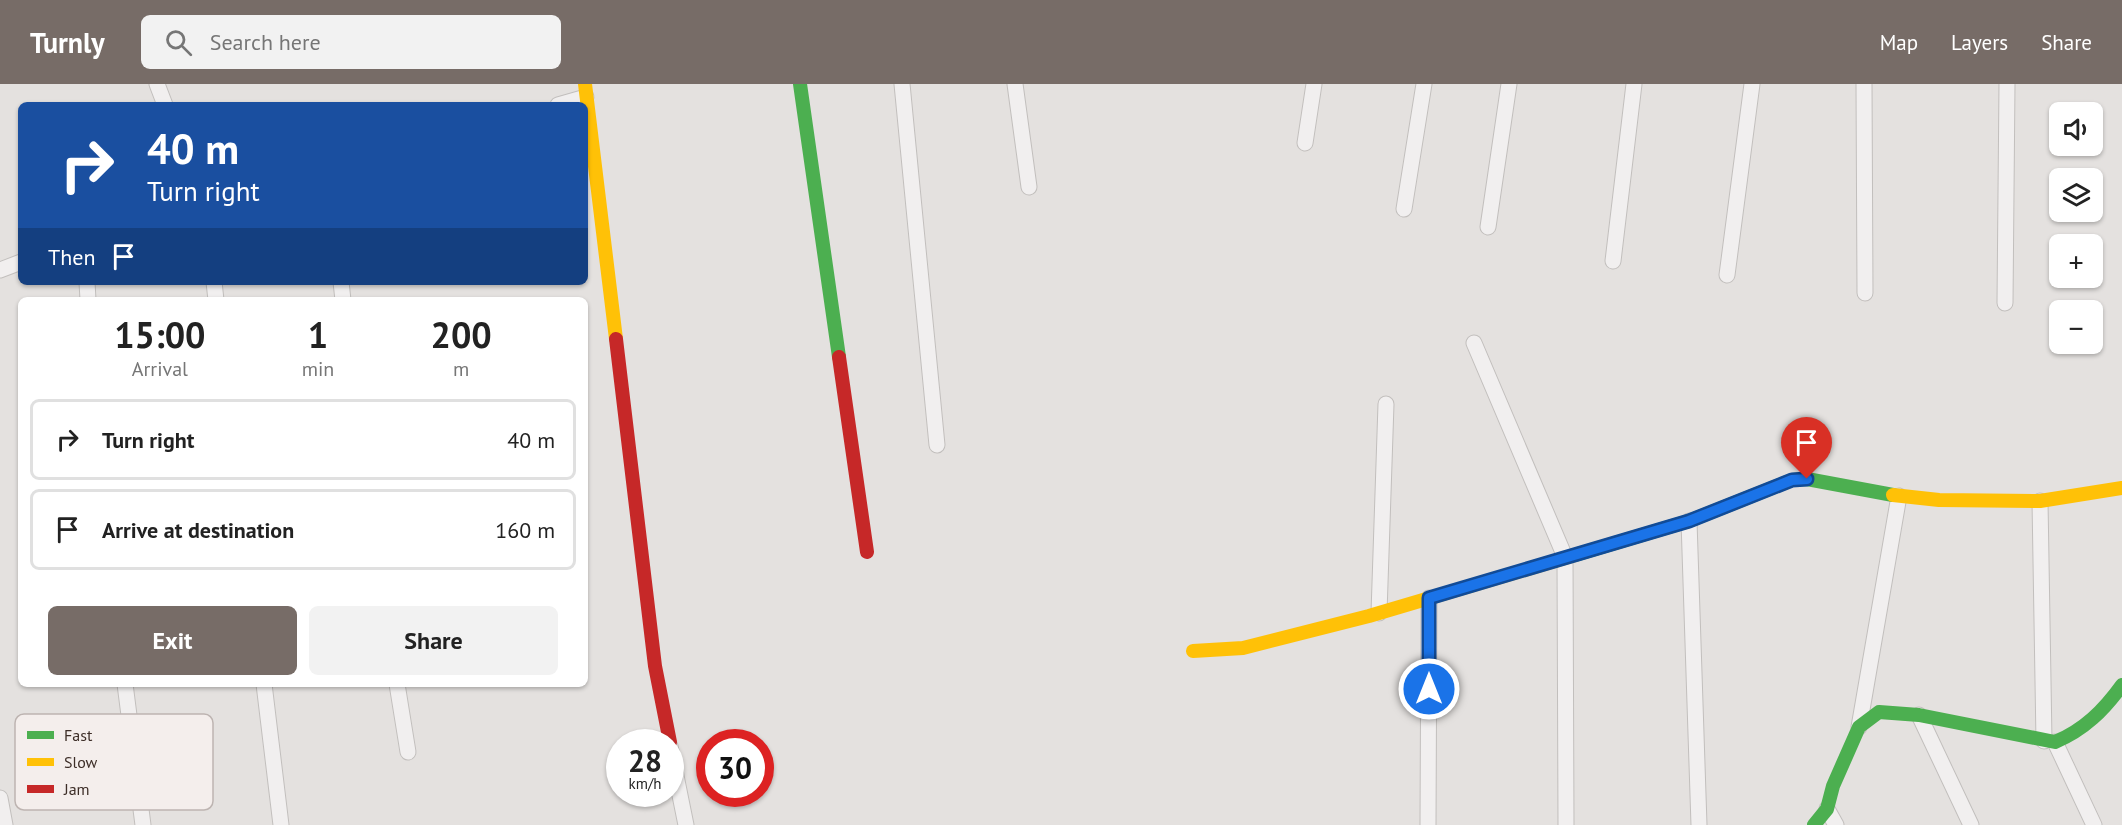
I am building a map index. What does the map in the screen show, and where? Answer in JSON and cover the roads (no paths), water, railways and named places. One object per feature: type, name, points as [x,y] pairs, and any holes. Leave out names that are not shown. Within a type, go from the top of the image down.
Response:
[{"type":"street","points":[[157,84],[164,102]]},
{"type":"street","points":[[800,84],[867,552]]},
{"type":"street","points":[[902,84],[937,445]]},
{"type":"street","points":[[1015,84],[1029,187]]},
{"type":"street","points":[[1305,143],[1314,84]]},
{"type":"street","points":[[1404,209],[1424,84]]},
{"type":"street","points":[[1488,227],[1509,84]]},
{"type":"street","points":[[1613,261],[1634,84]]},
{"type":"street","points":[[1727,274],[1752,84]]},
{"type":"street","points":[[1864,84],[1865,293]]},
{"type":"street","points":[[2005,303],[2007,84]]},
{"type":"street","points":[[564,102],[586,90]]},
{"type":"street","points":[[588,107],[655,666],[667,729]]},
{"type":"street","points":[[0,270],[18,263]]},
{"type":"street","points":[[1474,343],[1565,557],[1566,825]]},
{"type":"street","points":[[1379,613],[1386,404]]},
{"type":"street","points":[[1193,651],[1243,648],[1379,613],[1689,521],[1792,480],[1807,479],[1899,496],[1939,500],[2040,501],[2122,488]]},
{"type":"street","points":[[1814,825],[1827,808],[1833,786],[1859,727],[1899,496]]},
{"type":"street","points":[[2040,501],[2050,742],[2094,825]]},
{"type":"street","points":[[1689,521],[1698,825]]},
{"type":"street","points":[[1428,825],[1429,598]]},
{"type":"street","points":[[1859,727],[1879,712],[1919,715],[2050,742],[2067,738],[2107,707],[2122,685]]},
{"type":"street","points":[[124,687],[128,714]]},
{"type":"street","points":[[264,687],[281,825]]},
{"type":"street","points":[[397,687],[408,752]]},
{"type":"street","points":[[1919,715],[1971,825]]},
{"type":"street","points":[[0,798],[5,825]]},
{"type":"street","points":[[682,807],[686,825]]},
{"type":"street","points":[[1827,808],[1836,825]]},
{"type":"street","points":[[141,810],[143,825]]}]
